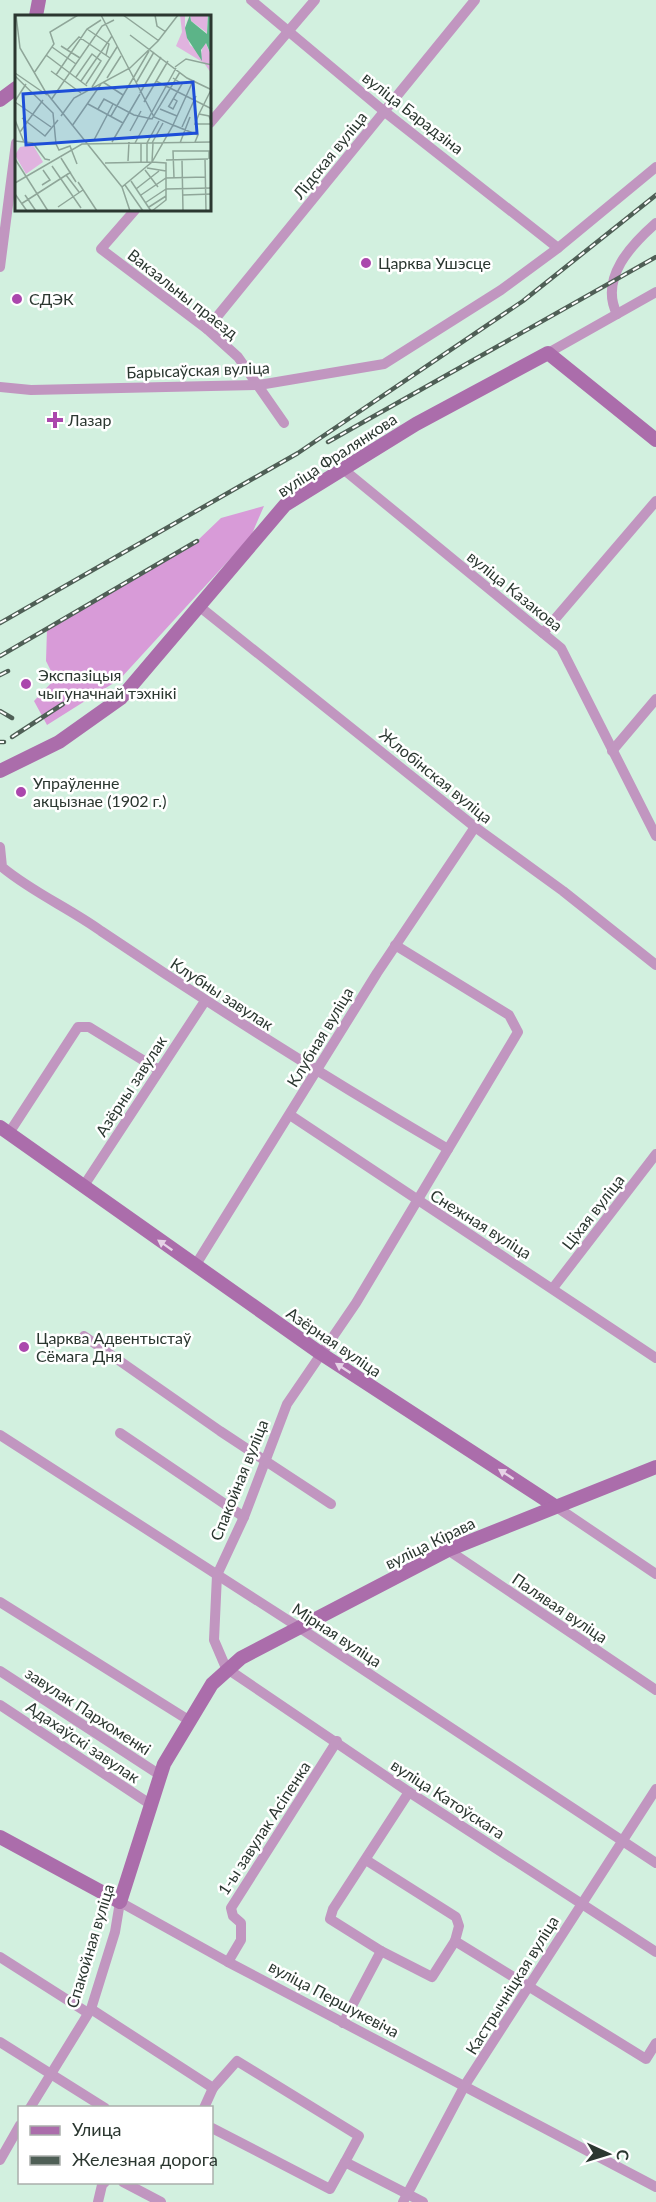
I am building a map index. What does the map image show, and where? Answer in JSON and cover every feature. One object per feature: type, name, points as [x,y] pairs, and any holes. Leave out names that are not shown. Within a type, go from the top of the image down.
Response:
[{"type":"main road","points":[[36,15],[39,0]]},
{"type":"main road","points":[[0,100],[15,89]]},
{"type":"main road","points":[[548,353],[656,440]]},
{"type":"main road","name":"вуліца Фралянкова","points":[[0,771],[59,742],[121,698],[285,505],[416,424],[548,353]]},
{"type":"main road","name":"Азёрная вуліца","points":[[5,1130],[320,1353],[555,1506]]},
{"type":"main road","name":"вуліца Кірава","points":[[226,1668],[448,1550],[656,1467]]},
{"type":"main road","name":"Спакойная вуліца","points":[[120,1902],[160,1775],[212,1684],[226,1668]]},
{"type":"main road","name":"вуліца Першукевіча","points":[[0,1837],[120,1902]]},
{"type":"street","name":"вуліца Барадзіна","points":[[251,0],[291,31],[384,112],[558,248]]},
{"type":"street","points":[[214,110],[291,31],[315,0]]},
{"type":"street","name":"Лідская вуліца","points":[[207,328],[475,0]]},
{"type":"street","points":[[0,267],[15,151]]},
{"type":"street","name":"Барысаўская вуліца","points":[[0,387],[31,390],[259,385],[384,364],[501,290],[558,248],[656,167]]},
{"type":"street","name":"Вакзальны праезд","points":[[133,212],[101,249],[207,328],[238,357],[284,423]]},
{"type":"street","points":[[616,314],[613,306],[613,289],[618,267],[629,248],[656,223]]},
{"type":"street","name":"вуліца Фралянкова","points":[[548,353],[656,292]]},
{"type":"street","name":"вуліца Казакова","points":[[343,469],[561,648],[656,836]]},
{"type":"street","points":[[543,633],[656,501]]},
{"type":"street","name":"Жлобінская вуліца","points":[[200,607],[475,827],[563,891],[656,965]]},
{"type":"street","points":[[612,751],[656,699]]},
{"type":"street","name":"Клубная вуліца","points":[[195,1266],[395,945],[475,827]]},
{"type":"street","name":"Клубны завулак","points":[[0,847],[2,867],[21,883],[80,916],[205,1001],[317,1072],[448,1149]]},
{"type":"street","name":"Спакойная вуліца","points":[[226,1668],[214,1640],[217,1575],[244,1517],[286,1404],[356,1303],[518,1032],[509,1015],[395,945]]},
{"type":"street","name":"Азёрны завулак","points":[[83,1187],[205,1001]]},
{"type":"street","points":[[5,1130],[78,1027],[89,1027],[159,1070]]},
{"type":"street","name":"Снежная вуліца","points":[[290,1115],[656,1358]]},
{"type":"street","name":"Ціхая вуліца","points":[[553,1288],[656,1154]]},
{"type":"street","points":[[84,1336],[266,1462],[331,1503]]},
{"type":"street","points":[[120,1433],[244,1517]]},
{"type":"street","name":"Мірная вуліца","points":[[0,1435],[300,1628],[656,1863]]},
{"type":"street","name":"Азёрная вуліца","points":[[555,1506],[656,1574]]},
{"type":"street","name":"Палявая вуліца","points":[[448,1550],[656,1690]]},
{"type":"street","points":[[0,1602],[190,1721]]},
{"type":"street","name":"вуліца Катоўскага","points":[[226,1668],[337,1741],[409,1792],[656,1952]]},
{"type":"street","name":"завулак Пархоменкі","points":[[0,1671],[160,1775]]},
{"type":"street","name":"Адахаўскі завулак","points":[[0,1705],[150,1804]]},
{"type":"street","name":"1-ы завулак Асіпенка","points":[[228,1962],[241,1940],[241,1923],[233,1916],[231,1908],[337,1741]]},
{"type":"street","name":"Кастрычніцкая вуліца","points":[[405,2198],[465,2085],[656,1789]]},
{"type":"street","points":[[366,1860],[456,1917],[459,1926],[455,1941],[432,1977],[381,1951],[330,1919],[333,1910],[409,1792]]},
{"type":"street","name":"Спакойная вуліца","points":[[31,2106],[89,2011],[115,1932],[120,1902]]},
{"type":"street","name":"вуліца Першукевіча","points":[[120,1902],[228,1962],[656,2187]]},
{"type":"street","points":[[455,1941],[646,2059],[656,2043]]},
{"type":"street","points":[[343,2023],[381,1951]]},
{"type":"street","points":[[0,1956],[213,2088]]},
{"type":"street","points":[[0,2042],[102,2106]]},
{"type":"street","points":[[205,2106],[213,2088],[237,2061],[359,2136],[330,2189],[213,2130]]},
{"type":"street","points":[[0,2160],[18,2129]]},
{"type":"street","points":[[345,2162],[405,2198],[423,2202]]},
{"type":"street","points":[[98,2202],[104,2184]]},
{"type":"street","points":[[127,2184],[161,2202]]},
{"type":"shaded area","points":[[264,506],[251,536],[120,679],[47,725],[34,701],[55,679],[46,661],[47,629],[197,541],[221,518]]},
{"type":"railway","points":[[0,623],[298,453],[523,301],[656,195]]},
{"type":"railway","points":[[328,442],[656,257]]},
{"type":"railway","points":[[0,656],[197,541]]},
{"type":"railway","points":[[0,675],[8,671]]},
{"type":"railway","points":[[12,737],[63,704]]},
{"type":"railway","points":[[0,711],[12,718]]},
{"type":"place","name":"Царква Ушэсце","points":[[366,263]]},
{"type":"place","name":"СДЭК","points":[[17,299]]},
{"type":"place","name":"Лазар","points":[[55,420]]},
{"type":"place","name":"Экспазіцыя чыгуначнай тэхнікі","points":[[26,684]]},
{"type":"place","name":"Упраўленне акцызнае (1902 г.)","points":[[21,792]]},
{"type":"place","name":"Царква Адвентыстаў Сёмага Дня","points":[[24,1347]]}]
